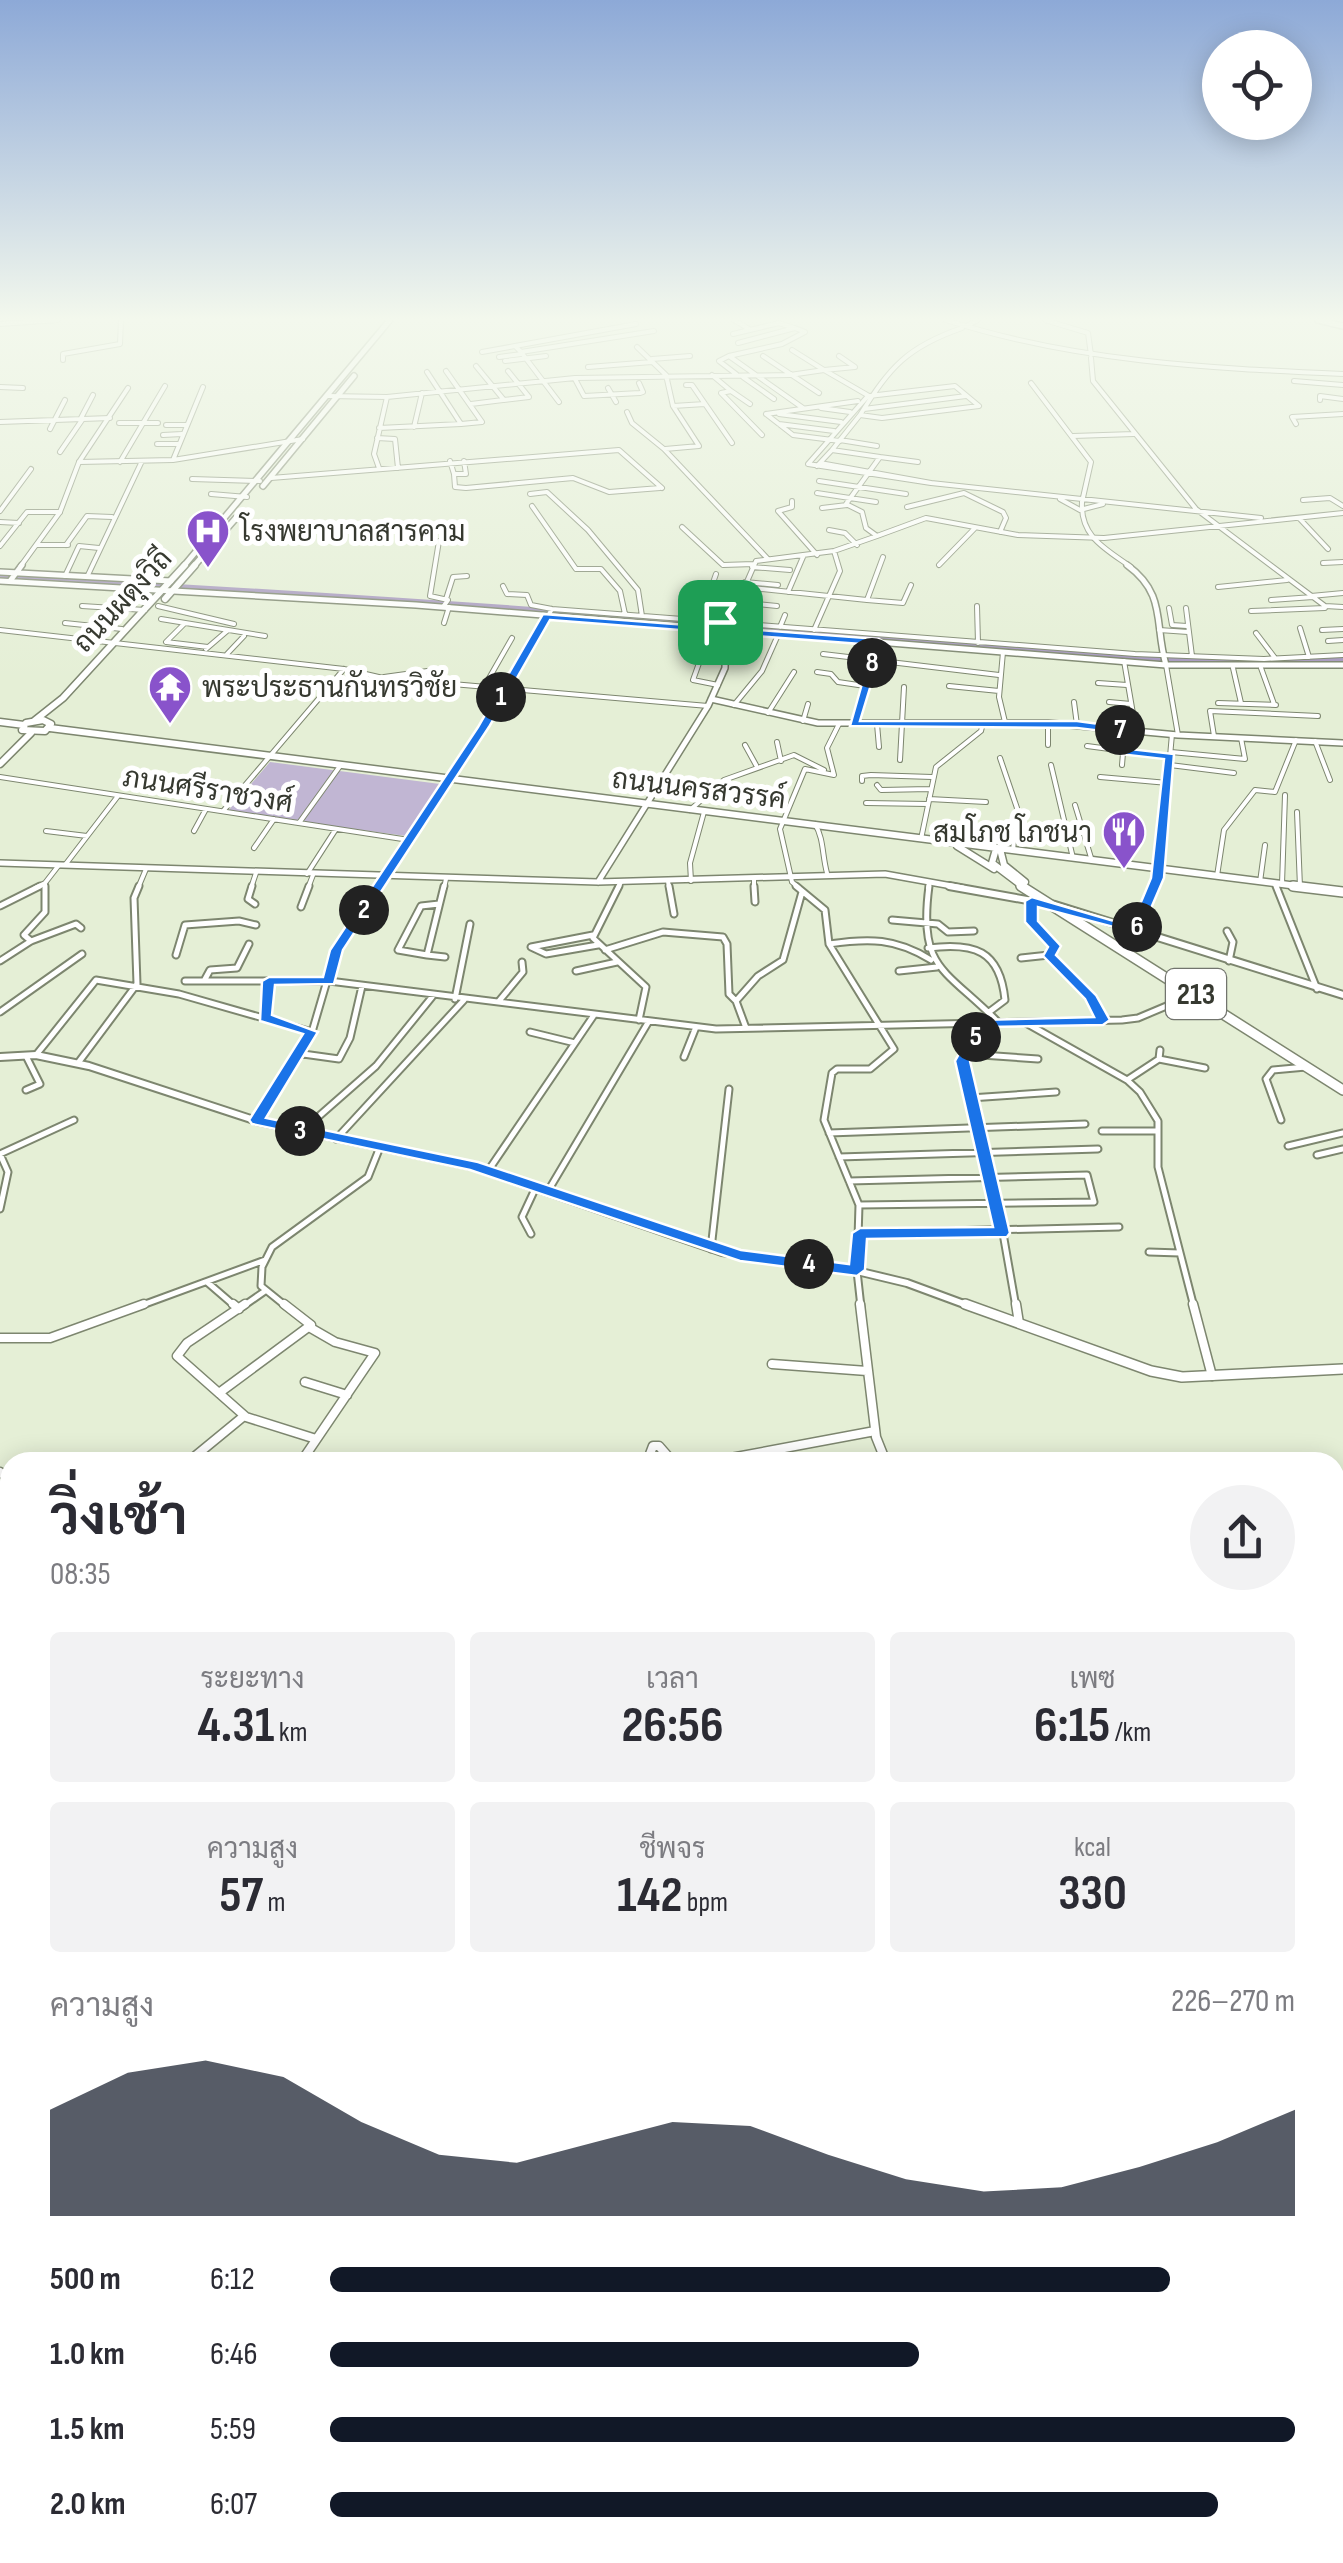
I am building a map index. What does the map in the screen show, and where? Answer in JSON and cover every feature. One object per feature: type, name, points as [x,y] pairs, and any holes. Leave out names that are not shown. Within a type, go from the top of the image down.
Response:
[{"type":"main road","name":"ถนนผดุงวิถี","points":[[24,725],[158,606],[289,440]]},
{"type":"main road","name":"ถนนผดุงวิถี","points":[[49,725],[50,716],[302,440]]},
{"type":"main road","points":[[261,479],[270,478]]},
{"type":"main road","name":"ถนนนครสวรรค์","points":[[34,720],[340,766],[1343,892]]},
{"type":"main road","points":[[0,722],[24,725],[24,732],[31,734]]},
{"type":"main road","points":[[0,764],[31,734],[49,725]]},
{"type":"main road","points":[[952,843],[1003,870]]},
{"type":"main road","points":[[998,849],[992,863],[1003,870]]},
{"type":"main road","points":[[1003,870],[1011,858],[1033,853]]},
{"type":"main road","name":"213","points":[[1003,870],[1343,1090]]},
{"type":"street","points":[[60,452],[68,440]]},
{"type":"street","points":[[10,581],[60,512],[79,462],[95,440]]},
{"type":"street","points":[[120,462],[132,440]]},
{"type":"street","points":[[173,460],[180,440]]},
{"type":"street","points":[[79,462],[173,460],[276,440]]},
{"type":"street","points":[[377,440],[374,454],[380,469]]},
{"type":"street","points":[[395,440],[398,468]]},
{"type":"street","points":[[652,440],[768,559]]},
{"type":"street","points":[[664,449],[699,446],[695,440]]},
{"type":"street","points":[[730,440],[732,443]]},
{"type":"street","points":[[877,446],[827,440],[808,464],[1060,500],[1277,519]]},
{"type":"street","points":[[818,465],[840,440]]},
{"type":"street","points":[[1075,440],[1091,462],[1079,520],[1092,538],[1134,569],[1156,598],[1175,734],[1160,869],[1136,931]]},
{"type":"street","points":[[1137,440],[1201,513],[1329,608]]},
{"type":"street","points":[[256,445],[278,443],[282,448]]},
{"type":"street","points":[[157,444],[178,444]]},
{"type":"street","points":[[270,478],[464,460],[619,450],[662,488],[609,492],[574,478],[455,487],[450,462]]},
{"type":"street","points":[[832,450],[918,462]]},
{"type":"street","points":[[849,505],[846,504],[880,457]]},
{"type":"street","points":[[454,474],[466,474],[464,460]]},
{"type":"street","points":[[86,577],[142,462]]},
{"type":"street","points":[[0,511],[31,469]]},
{"type":"street","points":[[192,479],[261,479]]},
{"type":"street","points":[[819,481],[906,494]]},
{"type":"street","points":[[530,494],[547,492],[588,530],[639,593],[642,616]]},
{"type":"street","points":[[817,493],[876,502]]},
{"type":"street","points":[[211,494],[247,497]]},
{"type":"street","points":[[907,508],[967,494],[1003,512],[1006,518],[1000,532]]},
{"type":"street","points":[[1060,500],[1084,494],[1104,504]]},
{"type":"street","points":[[1303,500],[1330,498],[1343,510]]},
{"type":"street","points":[[1060,500],[1080,510],[1104,504]]},
{"type":"street","points":[[792,501],[792,507],[778,511],[817,554]]},
{"type":"street","points":[[822,508],[849,505],[862,512],[866,528],[878,536]]},
{"type":"street","points":[[532,506],[576,569],[601,569],[620,591],[626,614]]},
{"type":"street","points":[[722,631],[753,566],[768,559],[803,557],[857,545],[926,518],[1000,532],[1092,538],[1343,510]]},
{"type":"street","points":[[0,546],[26,512],[60,512]]},
{"type":"street","points":[[66,545],[87,516],[112,517]]},
{"type":"street","points":[[1298,517],[1328,549]]},
{"type":"street","points":[[0,522],[18,523]]},
{"type":"street","points":[[682,527],[722,565],[790,570]]},
{"type":"street","points":[[939,565],[975,528]]},
{"type":"street","points":[[829,530],[844,533],[857,545]]},
{"type":"street","points":[[439,541],[430,596],[446,604]]},
{"type":"street","points":[[37,545],[99,548]]},
{"type":"street","points":[[65,576],[79,546]]},
{"type":"street","points":[[814,630],[840,572],[834,551]]},
{"type":"street","points":[[788,592],[803,557]]},
{"type":"street","points":[[867,600],[882,557]]},
{"type":"street","points":[[1322,563],[1343,562]]},
{"type":"street","points":[[604,573],[618,568]]},
{"type":"street","points":[[0,572],[171,587]]},
{"type":"street","points":[[700,620],[716,574]]},
{"type":"street","points":[[67,584],[74,576]]},
{"type":"street","points":[[444,623],[452,577],[466,576]]},
{"type":"street","points":[[1218,587],[1289,580]]},
{"type":"street","points":[[0,581],[446,604],[722,631],[1003,652],[1018,649]]},
{"type":"street","points":[[744,584],[903,603],[911,585]]},
{"type":"street","points":[[744,584],[778,586]]},
{"type":"street","points":[[503,586],[508,594],[528,594],[531,606],[549,612],[729,622],[1233,668],[1343,664]]},
{"type":"street","points":[[1271,600],[1343,593]]},
{"type":"street","points":[[737,602],[777,606]]},
{"type":"street","points":[[82,606],[146,610]]},
{"type":"street","points":[[158,606],[234,624]]},
{"type":"street","points":[[977,606],[978,643]]},
{"type":"street","points":[[89,638],[115,608]]},
{"type":"street","points":[[1170,608],[1172,624],[1188,629]]},
{"type":"street","points":[[1186,608],[1192,656]]},
{"type":"street","points":[[1251,611],[1341,609]]},
{"type":"street","points":[[257,1120],[312,1032],[336,950],[505,690],[549,612]]},
{"type":"street","points":[[780,627],[786,615]]},
{"type":"street","points":[[161,619],[266,636]]},
{"type":"street","points":[[598,882],[718,685],[725,668],[720,622]]},
{"type":"street","points":[[184,623],[166,642],[226,655],[344,669],[368,679],[709,702],[803,722],[1077,724],[1343,743]]},
{"type":"street","points":[[65,624],[122,629]]},
{"type":"street","points":[[830,631],[838,626]]},
{"type":"street","points":[[1300,628],[1309,657]]},
{"type":"street","points":[[1159,630],[1188,629]]},
{"type":"street","points":[[1322,630],[1343,629]]},
{"type":"street","points":[[0,630],[206,650],[228,630]]},
{"type":"street","points":[[1256,633],[1274,658]]},
{"type":"street","points":[[734,705],[762,672],[778,635]]},
{"type":"street","points":[[226,655],[244,636]]},
{"type":"street","points":[[484,687],[512,638]]},
{"type":"street","points":[[1328,641],[1343,640]]},
{"type":"street","points":[[215,642],[236,644]]},
{"type":"street","points":[[854,724],[879,642]]},
{"type":"street","points":[[703,652],[693,680],[718,685]]},
{"type":"street","points":[[1003,652],[1000,712],[1005,722]]},
{"type":"street","points":[[1068,653],[1124,661],[1192,656],[1260,659],[1343,655]]},
{"type":"street","points":[[823,654],[1000,675]]},
{"type":"street","points":[[1260,659],[1271,703],[1280,714]]},
{"type":"street","points":[[1124,661],[1136,731]]},
{"type":"street","points":[[368,679],[442,668]]},
{"type":"street","points":[[1233,668],[1241,703]]},
{"type":"street","points":[[223,811],[344,669]]},
{"type":"street","points":[[768,714],[794,672]]},
{"type":"street","points":[[817,672],[831,674],[838,682],[865,686]]},
{"type":"street","points":[[1098,683],[1128,686]]},
{"type":"street","points":[[949,686],[1000,691]]},
{"type":"street","points":[[900,760],[904,687]]},
{"type":"street","points":[[1074,702],[1077,724]]},
{"type":"street","points":[[1109,702],[1131,704]]},
{"type":"street","points":[[1218,703],[1276,706]]},
{"type":"street","points":[[803,722],[808,704]]},
{"type":"street","points":[[1214,736],[1210,711],[1318,716]]},
{"type":"street","points":[[1048,723],[1048,745]]},
{"type":"street","points":[[834,775],[827,748],[839,724]]},
{"type":"street","points":[[877,724],[878,747]]},
{"type":"street","points":[[921,839],[936,768],[980,731],[983,724]]},
{"type":"street","points":[[1122,765],[1126,730]]},
{"type":"street","points":[[1087,746],[1245,759],[1241,738]]},
{"type":"street","points":[[1218,876],[1224,830],[1255,790],[1274,792],[1296,740]]},
{"type":"street","points":[[778,742],[781,760]]},
{"type":"street","points":[[1316,742],[1330,780]]},
{"type":"street","points":[[745,745],[756,766]]},
{"type":"street","points":[[690,810],[699,797],[740,771],[794,756],[834,775]]},
{"type":"street","points":[[1000,758],[1018,808],[1014,851]]},
{"type":"street","points":[[1051,765],[1073,858]]},
{"type":"street","points":[[1170,765],[1234,773]]},
{"type":"street","points":[[299,823],[340,766]]},
{"type":"street","points":[[834,775],[805,770],[780,828],[791,876],[802,892],[825,910],[829,944],[894,1048],[892,1054],[870,1069],[837,1069],[832,1073],[825,1108],[838,1156],[859,1205],[857,1270],[875,1434],[882,1452]]},
{"type":"street","points":[[889,773],[932,776]]},
{"type":"street","points":[[862,781],[861,777],[871,774],[932,776]]},
{"type":"street","name":"ภนนศรีราชวงศ์","points":[[0,777],[410,840]]},
{"type":"street","points":[[1100,777],[1168,783]]},
{"type":"street","points":[[877,785],[881,790],[930,789]]},
{"type":"street","points":[[1285,795],[1278,884],[1317,990]]},
{"type":"street","points":[[0,906],[45,883],[118,796]]},
{"type":"street","points":[[866,803],[986,802]]},
{"type":"street","points":[[1075,805],[1092,860]]},
{"type":"street","points":[[194,831],[206,808]]},
{"type":"street","points":[[691,881],[690,863],[704,812]]},
{"type":"street","points":[[1297,812],[1300,887]]},
{"type":"street","points":[[254,848],[274,819]]},
{"type":"street","points":[[815,824],[823,837],[821,852],[827,874]]},
{"type":"street","points":[[300,907],[310,875],[336,829]]},
{"type":"street","points":[[46,831],[87,836]]},
{"type":"street","points":[[1260,882],[1265,845]]},
{"type":"street","points":[[0,863],[598,882],[885,874],[1051,902],[1317,990],[1343,995]]},
{"type":"street","points":[[78,1063],[137,984],[134,898],[146,868]]},
{"type":"street","points":[[255,904],[248,899],[256,873]]},
{"type":"street","points":[[754,878],[755,902]]},
{"type":"street","points":[[427,955],[446,879]]},
{"type":"street","points":[[621,882],[612,907],[593,935],[531,947],[546,954],[602,948],[664,932],[723,937],[727,944],[729,994],[736,1000],[746,1028]]},
{"type":"street","points":[[668,882],[674,914]]},
{"type":"street","points":[[929,882],[923,922],[936,965]]},
{"type":"street","points":[[31,942],[24,935],[45,912],[45,883]]},
{"type":"street","points":[[736,1000],[758,976],[783,960],[802,892]]},
{"type":"street","points":[[1032,901],[1032,922],[1054,946],[1050,956]]},
{"type":"street","points":[[439,904],[421,906],[396,948],[445,957]]},
{"type":"street","points":[[176,955],[185,926],[239,920],[256,924]]},
{"type":"street","points":[[892,920],[938,924],[948,932],[974,931]]},
{"type":"street","points":[[0,961],[31,942],[76,924],[81,928]]},
{"type":"street","points":[[336,1138],[460,999],[470,924]]},
{"type":"street","points":[[1227,931],[1233,942],[1230,961]]},
{"type":"street","points":[[593,935],[646,988],[638,1020]]},
{"type":"street","points":[[829,944],[880,936],[895,938],[936,965],[998,1022]]},
{"type":"street","points":[[204,981],[210,970],[237,968],[249,944]]},
{"type":"street","points":[[928,948],[968,944],[984,952],[1001,973],[1005,988],[1005,1000],[989,1012]]},
{"type":"street","points":[[0,1012],[82,954]]},
{"type":"street","points":[[1020,958],[1050,956],[1091,998],[1103,1020]]},
{"type":"street","points":[[498,1002],[523,972],[522,962]]},
{"type":"street","points":[[576,971],[618,962]]},
{"type":"street","points":[[899,971],[936,965]]},
{"type":"street","points":[[31,1056],[96,980],[137,984],[312,1032]]},
{"type":"street","points":[[185,981],[329,981],[649,1022],[746,1028],[1138,1018],[1196,994]]},
{"type":"street","points":[[265,1018],[269,981]]},
{"type":"street","points":[[296,1054],[339,1059],[350,1038],[362,986]]},
{"type":"street","points":[[302,1132],[376,1066],[433,996]]},
{"type":"street","points":[[488,1171],[594,1014]]},
{"type":"street","points":[[548,1191],[649,1022]]},
{"type":"street","points":[[1025,1022],[1127,1080],[1140,1092],[1158,1121],[1158,1167],[1212,1376]]},
{"type":"street","points":[[983,1023],[962,1072],[998,1205],[1019,1303],[1019,1323]]},
{"type":"street","points":[[684,1057],[696,1027]]},
{"type":"street","points":[[530,1032],[575,1044]]},
{"type":"street","points":[[1160,1050],[1160,1059]]},
{"type":"street","points":[[967,1054],[1038,1059]]},
{"type":"street","points":[[26,1090],[40,1084],[31,1056]]},
{"type":"street","points":[[0,1057],[31,1056],[78,1063],[302,1132],[488,1171],[712,1248],[857,1270],[907,1284],[1150,1371],[1212,1376],[1343,1369]]},
{"type":"street","points":[[1127,1080],[1160,1059],[1206,1068]]},
{"type":"street","points":[[1281,1120],[1270,1097],[1266,1079],[1270,1071],[1310,1067]]},
{"type":"street","points":[[712,1248],[729,1090]]},
{"type":"street","points":[[970,1098],[1056,1092]]},
{"type":"street","points":[[0,1209],[8,1172],[0,1154],[74,1120]]},
{"type":"street","points":[[830,1133],[1085,1124]]},
{"type":"street","points":[[1102,1131],[1155,1132]]},
{"type":"street","points":[[1288,1146],[1343,1133]]},
{"type":"street","points":[[308,1452],[375,1353],[336,1342],[309,1326],[265,1291],[260,1276],[272,1247],[368,1176],[380,1147]]},
{"type":"street","points":[[838,1156],[1098,1148]]},
{"type":"street","points":[[1317,1155],[1343,1149]]},
{"type":"street","points":[[849,1181],[1088,1174],[1094,1202],[859,1205]]},
{"type":"street","points":[[531,1234],[521,1226],[520,1218],[536,1187]]},
{"type":"street","points":[[860,1233],[1002,1233],[1119,1227]]},
{"type":"street","points":[[1149,1252],[1180,1254]]},
{"type":"street","points":[[0,1338],[50,1338],[265,1260]]},
{"type":"street","points":[[207,1282],[240,1309]]},
{"type":"street","points":[[265,1291],[178,1352],[180,1360],[244,1416],[316,1439]]},
{"type":"street","points":[[220,1394],[309,1326]]},
{"type":"street","points":[[772,1364],[867,1371]]},
{"type":"street","points":[[305,1382],[347,1395]]},
{"type":"street","points":[[201,1452],[244,1416]]},
{"type":"street","points":[[769,1452],[875,1434]]},
{"type":"shaded area","points":[[270,762],[440,784],[406,836],[227,812]]},
{"type":"waterway","points":[[0,577],[491,607],[1064,653],[1203,660],[1343,659]]},
{"type":"place","name":"โรงพยาบาลสารคาม","points":[[208,569]]},
{"type":"place","name":"พระประธานกันทรวิชัย","points":[[170,725]]},
{"type":"place","name":"สมโภช โภชนา","points":[[1124,870]]},
{"type":"route","points":[[547,616],[718,630],[720,622],[729,622],[726,631],[879,642],[854,724],[1077,724],[1126,730],[1124,751],[1170,756],[1160,869],[1136,931],[1032,901],[1032,922],[1054,946],[1050,956],[1091,998],[1103,1020],[983,1023],[962,1061],[1002,1233],[860,1233],[857,1270],[740,1256],[472,1166],[257,1120],[312,1032],[265,1018],[269,981],[329,981],[336,950],[483,727],[547,616]]}]
